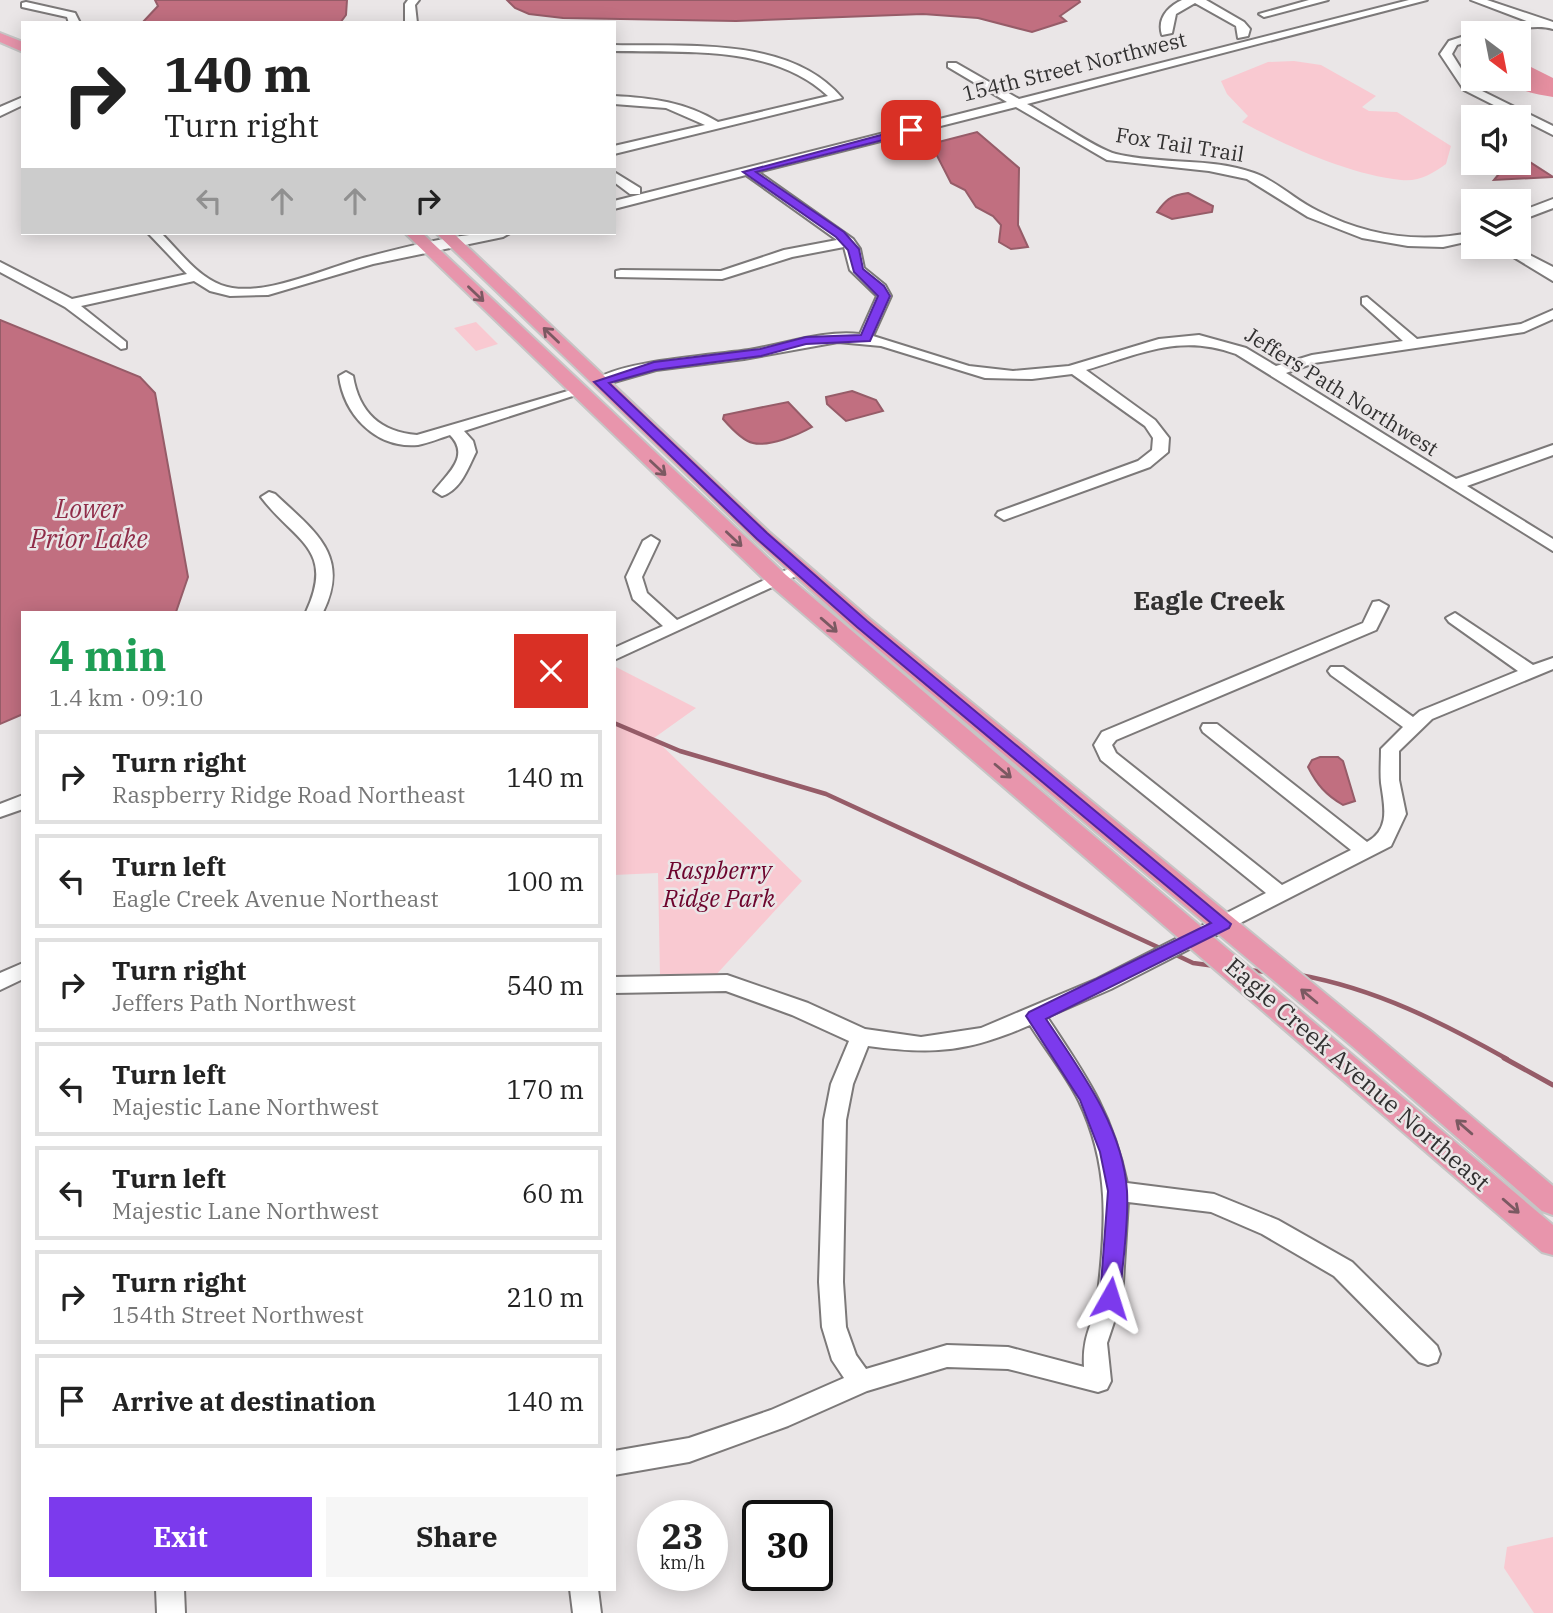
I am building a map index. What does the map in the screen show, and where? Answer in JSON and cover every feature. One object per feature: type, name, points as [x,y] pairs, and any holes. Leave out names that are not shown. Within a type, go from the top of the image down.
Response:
[{"type":"main road","points":[[0,37],[21,47]]},
{"type":"main road","name":"Eagle Creek Avenue Northeast","points":[[415,235],[578,392],[790,575],[1197,936],[1553,1243]]},
{"type":"main road","name":"Eagle Creek Avenue Northeast","points":[[453,237],[666,446],[790,575],[1223,924],[1553,1203]]},
{"type":"main road","points":[[578,392],[592,392],[635,429],[666,446]]},
{"type":"street","points":[[411,21],[410,4],[414,0]]},
{"type":"street","points":[[1166,33],[1169,14],[1177,5],[1192,0]]},
{"type":"street","points":[[1180,61],[1270,31],[1198,0]]},
{"type":"street","points":[[1264,14],[1323,0]]},
{"type":"street","name":"154th Street Northwest","points":[[616,205],[748,172],[1267,29],[1385,0]]},
{"type":"street","name":"154th Street Northwest","points":[[616,196],[1422,0]]},
{"type":"street","points":[[1476,0],[1549,22]]},
{"type":"street","points":[[1496,0],[1549,22]]},
{"type":"street","points":[[26,5],[71,15],[74,21]]},
{"type":"street","points":[[1224,13],[1244,29],[1242,36]]},
{"type":"street","points":[[1531,25],[1549,22]]},
{"type":"street","points":[[1461,40],[1453,43],[1446,54],[1461,77]]},
{"type":"street","points":[[616,48],[707,51],[781,63],[809,74],[827,86],[836,98],[616,150]]},
{"type":"street","name":"Fox Tail Trail","points":[[952,65],[1111,157],[1209,167],[1251,176],[1313,214],[1367,235],[1408,242],[1443,243],[1461,239]]},
{"type":"street","points":[[1474,91],[1553,131]]},
{"type":"street","points":[[616,100],[661,102],[690,109],[714,125]]},
{"type":"street","points":[[0,112],[21,101]]},
{"type":"street","points":[[748,172],[848,242],[853,249],[858,270],[880,288],[884,296],[865,339]]},
{"type":"street","points":[[616,177],[635,191]]},
{"type":"street","points":[[1531,212],[1553,202]]},
{"type":"street","points":[[156,235],[216,291],[242,295],[453,237],[478,235]]},
{"type":"street","points":[[621,274],[722,275],[789,253],[848,242]]},
{"type":"street","points":[[1527,259],[1548,270],[1553,277]]},
{"type":"street","points":[[0,266],[70,304],[121,345]]},
{"type":"street","points":[[70,304],[198,276]]},
{"type":"street","points":[[1367,301],[1415,345]]},
{"type":"street","points":[[1274,372],[1312,359],[1524,328],[1553,314]]},
{"type":"street","name":"Jeffers Path Northwest","points":[[600,382],[654,366],[761,352],[806,341],[865,339],[957,369],[1003,375],[1075,369],[1179,338],[1221,341],[1553,546]]},
{"type":"street","points":[[1004,514],[1144,464],[1160,452],[1161,438],[1150,423],[1075,369]]},
{"type":"street","points":[[346,376],[350,399],[381,434],[397,440],[418,440],[578,392]]},
{"type":"street","points":[[442,491],[457,476],[468,452],[465,441],[454,430]]},
{"type":"street","points":[[1454,485],[1553,450]]},
{"type":"street","points":[[270,498],[323,551],[328,570],[322,600],[316,611]]},
{"type":"street","points":[[651,541],[634,577],[639,594],[673,626]]},
{"type":"street","points":[[616,654],[790,575]]},
{"type":"street","points":[[1280,894],[1108,756],[1103,746],[1109,736],[1370,626],[1379,606]]},
{"type":"street","points":[[1455,618],[1530,671]]},
{"type":"street","points":[[616,985],[727,983],[800,1009],[861,1037],[921,1045],[984,1036],[1035,1016],[1367,852],[1384,841],[1396,814],[1390,780],[1390,748],[1426,715],[1553,663]]},
{"type":"street","points":[[1336,671],[1414,726]]},
{"type":"street","points":[[1210,728],[1367,852]]},
{"type":"street","points":[[0,811],[21,802]]},
{"type":"street","points":[[0,982],[21,971]]},
{"type":"street","points":[[616,1463],[689,1450],[779,1418],[861,1382],[947,1356],[1008,1358],[1098,1381],[1095,1343],[1110,1298],[1117,1191],[1109,1152],[1088,1098],[1035,1016]]},
{"type":"street","points":[[861,1037],[842,1084],[835,1120],[831,1282],[834,1326],[845,1360],[861,1382]]},
{"type":"street","points":[[1117,1191],[1214,1203],[1270,1227],[1343,1269],[1428,1354]]},
{"type":"street","points":[[170,1591],[172,1613]]},
{"type":"street","points":[[584,1591],[587,1613]]},
{"type":"green space","points":[[1294,61],[1321,65],[1376,96],[1362,107],[1369,111],[1397,112],[1451,146],[1446,164],[1414,180],[1382,177],[1319,158],[1242,122],[1248,116],[1227,94],[1221,81],[1268,62]]},
{"type":"green space","points":[[476,322],[498,344],[476,351],[454,328]]},
{"type":"green space","name":"Raspberry Ridge Park","points":[[616,667],[696,708],[654,738],[802,881],[714,977],[660,977],[658,873],[616,875]]},
{"type":"green space","points":[[1553,1537],[1553,1613],[1534,1613],[1504,1568],[1507,1547]]},
{"type":"shaded area","points":[[1531,67],[1553,78],[1553,97],[1526,91],[1531,91]]},
{"type":"water","points":[[155,0],[347,0],[346,15],[342,21],[144,21],[158,6]]},
{"type":"water","points":[[507,0],[1080,2],[1060,16],[1066,21],[1032,32],[978,18],[923,14],[736,21],[563,18],[529,14],[515,8]]},
{"type":"water","points":[[977,132],[1019,168],[1018,225],[1028,247],[1011,249],[999,242],[1001,225],[993,216],[976,207],[965,190],[951,183],[931,144]]},
{"type":"water","points":[[1531,163],[1553,177],[1494,180],[1498,175],[1531,175]]},
{"type":"water","points":[[1188,193],[1213,206],[1212,212],[1172,219],[1157,212],[1169,199]]},
{"type":"water","name":"Lower Prior Lake","points":[[0,320],[140,377],[155,393],[188,577],[176,611],[21,611],[21,715],[0,724]]},
{"type":"water","points":[[852,391],[876,400],[883,411],[846,421],[827,404],[826,397]]},
{"type":"water","points":[[788,402],[812,427],[775,442],[749,442],[723,419],[724,415]]},
{"type":"water","points":[[1338,757],[1343,761],[1355,801],[1343,805],[1319,784],[1308,767],[1312,760]]},
{"type":"waterway","points":[[616,724],[680,751],[826,794],[1162,949]]},
{"type":"waterway","points":[[1174,954],[1193,963],[1215,966]]},
{"type":"waterway","points":[[1248,970],[1267,972]]},
{"type":"waterway","points":[[1300,975],[1355,989],[1407,1008],[1507,1059]]},
{"type":"waterway","points":[[1504,1058],[1553,1085]]},
{"type":"district","name":"Eagle Creek","points":[[1209,600]]},
{"type":"route","points":[[911,130],[748,172],[840,234],[853,249],[858,270],[880,288],[884,296],[865,339],[806,341],[761,352],[654,366],[600,382],[762,536],[862,624],[1223,924],[1035,1016],[1088,1098],[1109,1152],[1117,1191],[1115,1255],[1110,1298]]}]
